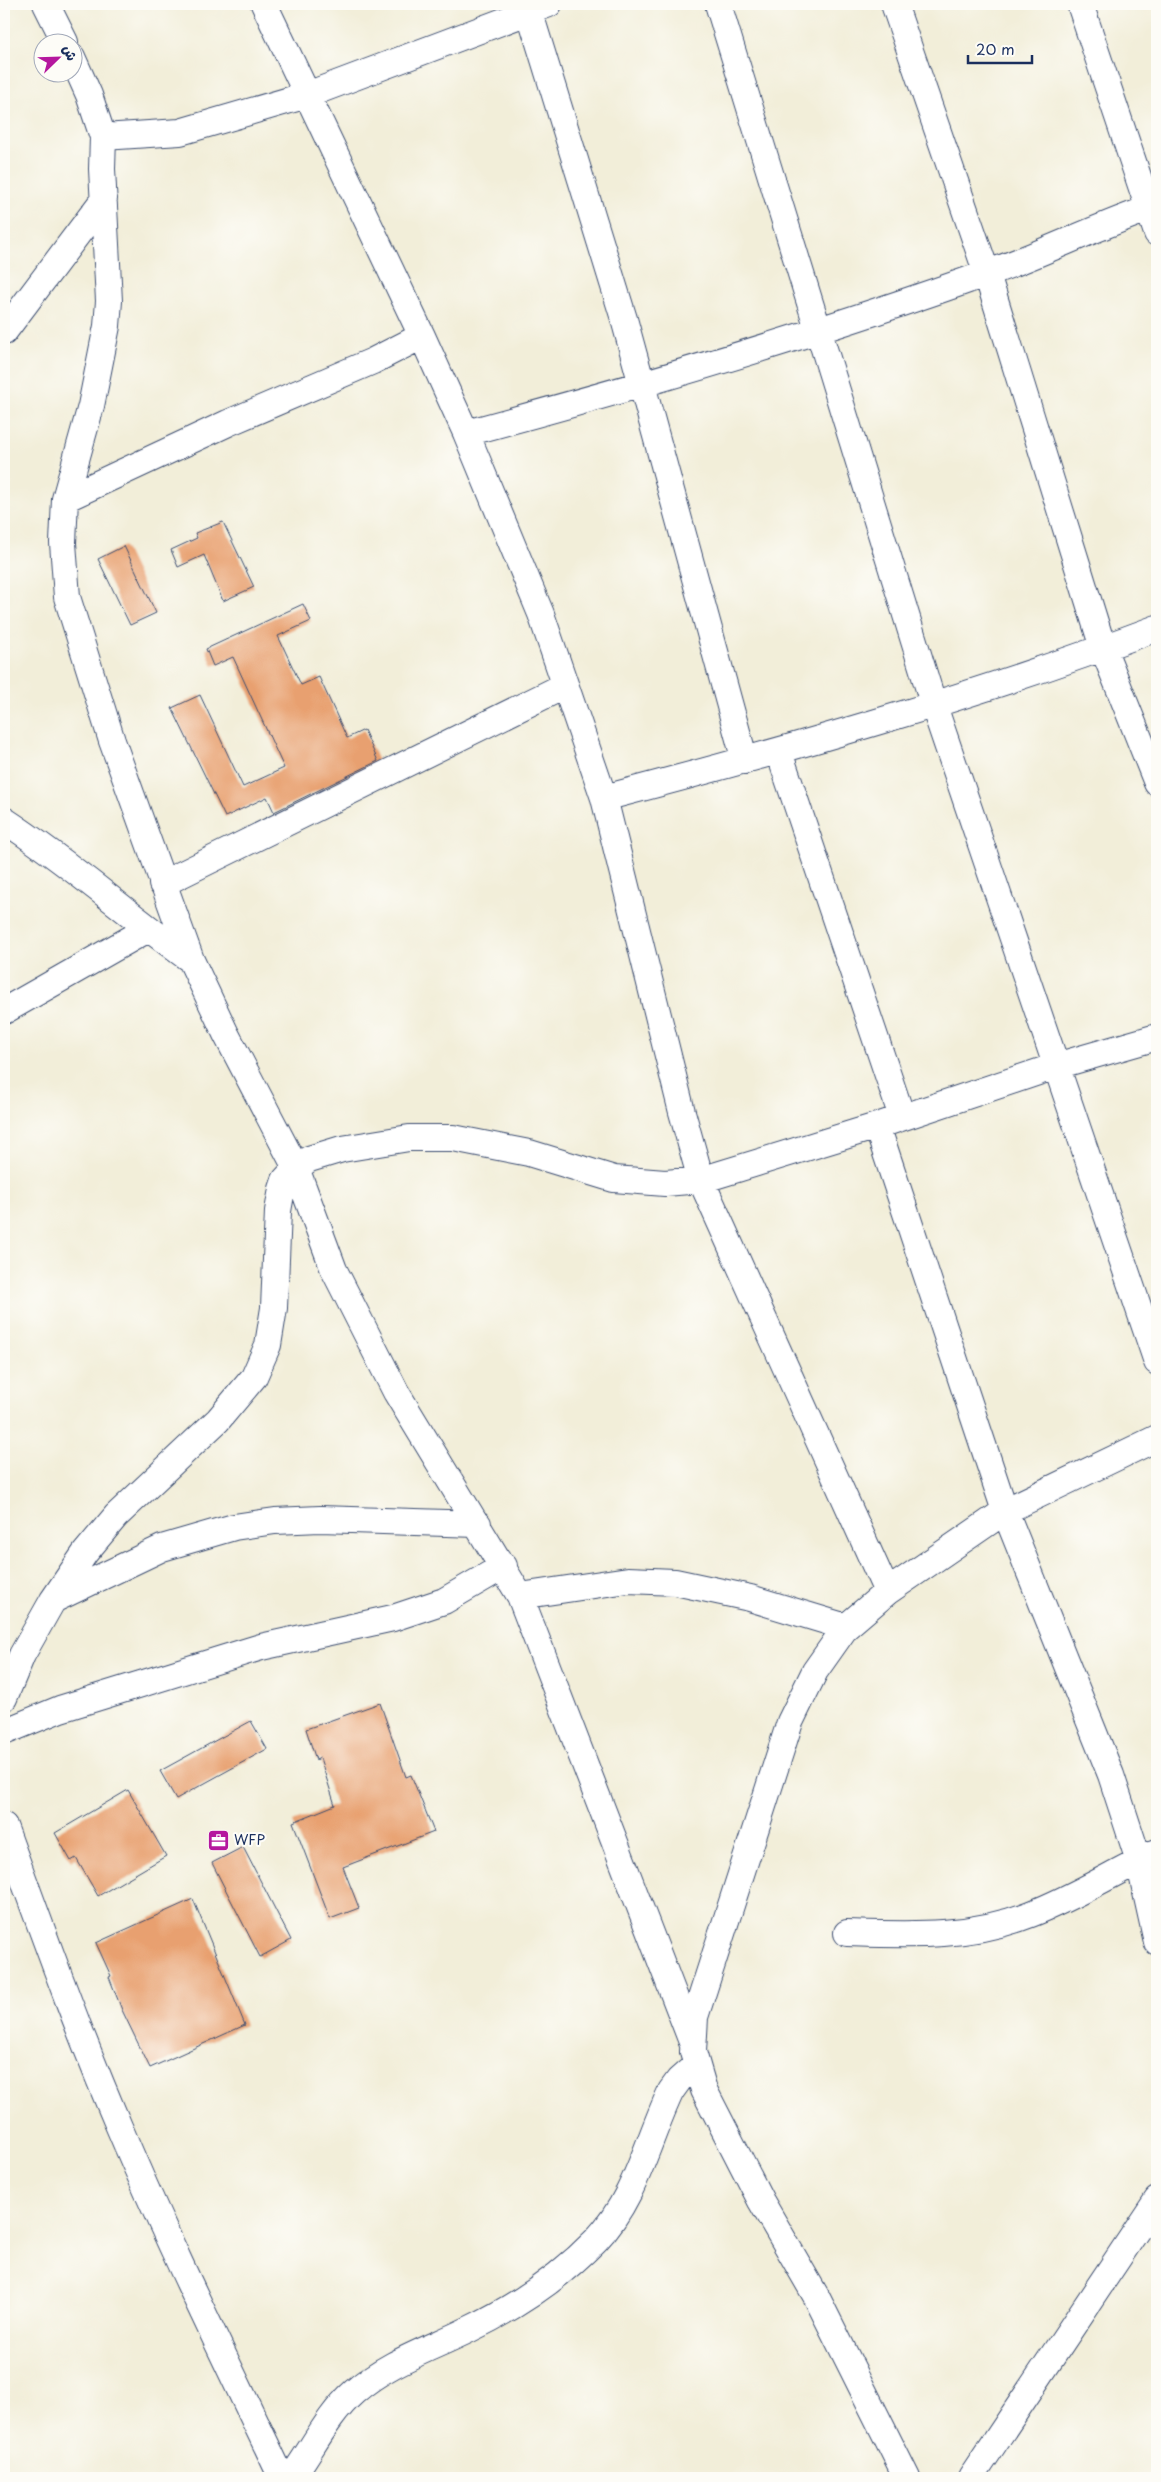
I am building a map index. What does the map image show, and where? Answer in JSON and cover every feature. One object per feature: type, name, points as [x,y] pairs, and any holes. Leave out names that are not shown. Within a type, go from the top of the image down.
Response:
[{"type":"street","points":[[46,4],[60,32]]},
{"type":"street","points":[[264,4],[422,336],[466,433],[540,614],[604,798],[679,1103],[701,1180],[887,1592]]},
{"type":"street","points":[[718,4],[934,706],[1157,1362]]},
{"type":"street","points":[[894,4],[987,274],[1103,648],[1157,783]]},
{"type":"street","points":[[1080,4],[1153,207],[1157,233]]},
{"type":"street","points":[[103,137],[180,132],[307,95],[536,6],[745,761]]},
{"type":"street","points":[[82,80],[103,137],[108,283],[107,326],[91,406],[65,499],[63,544],[68,598],[112,741],[191,960],[226,1034],[296,1168],[334,1270],[396,1392],[504,1566],[520,1596],[694,2054],[704,2090],[761,2201],[816,2296],[906,2478]]},
{"type":"street","points":[[4,332],[104,199]]},
{"type":"street","points":[[466,433],[642,385],[819,331],[987,274],[1153,207]]},
{"type":"street","points":[[65,499],[138,463],[373,361],[422,336]]},
{"type":"street","points":[[604,798],[779,752],[934,706],[1157,628]]},
{"type":"street","points":[[162,884],[564,686]]},
{"type":"street","points":[[779,752],[902,1117]]},
{"type":"street","points":[[5,820],[71,867],[148,929],[191,960]]},
{"type":"street","points":[[4,1011],[148,929]]},
{"type":"street","points":[[4,1698],[22,1654],[53,1600],[85,1553],[116,1516],[218,1420],[254,1377],[268,1345],[274,1308],[278,1211],[282,1189],[285,1180],[296,1168],[309,1159],[342,1148],[409,1138],[453,1138],[529,1153],[614,1179],[665,1183],[701,1180],[877,1126],[1056,1066],[1157,1037]]},
{"type":"street","points":[[877,1126],[1005,1511],[1111,1775],[1148,1857],[1157,1942]]},
{"type":"street","points":[[291,2478],[322,2432],[352,2393],[379,2373],[416,2352],[470,2330],[505,2311],[561,2272],[597,2239],[620,2208],[639,2172],[671,2091],[694,2054],[695,2017],[790,1722],[815,1671],[846,1627],[887,1592],[1005,1511],[1157,1438]]},
{"type":"street","points":[[53,1600],[162,1548],[234,1527],[275,1521],[320,1518],[478,1524]]},
{"type":"street","points":[[4,1732],[60,1709],[262,1647],[393,1618],[444,1601],[504,1566]]},
{"type":"street","points":[[520,1596],[628,1580],[675,1582],[750,1598],[846,1627]]},
{"type":"street","points":[[4,1826],[72,2013],[120,2129],[177,2257],[282,2478]]},
{"type":"street","points":[[847,1933],[934,1935],[984,1928],[1029,1915],[1070,1898],[1148,1857]]},
{"type":"street","points":[[971,2478],[1157,2200]]},
{"type":"building","points":[[223,522],[254,587],[223,601],[204,555],[178,567],[171,550],[197,538],[195,533]]},
{"type":"building","points":[[124,546],[156,613],[130,625],[98,559]]},
{"type":"building","points":[[303,604],[311,621],[278,636],[301,685],[319,677],[347,738],[364,730],[378,761],[274,812],[267,797],[225,817],[172,708],[200,695],[243,787],[284,768],[233,657],[213,666],[206,649]]},
{"type":"building","points":[[380,1703],[406,1777],[411,1775],[434,1832],[343,1867],[359,1908],[330,1919],[293,1822],[335,1805],[320,1758],[316,1760],[306,1729]]},
{"type":"building","points":[[251,1721],[267,1749],[176,1799],[160,1771]]},
{"type":"building","points":[[128,1790],[166,1856],[98,1896],[76,1858],[71,1861],[55,1833]]},
{"type":"building","points":[[243,1847],[291,1940],[260,1957],[212,1863]]},
{"type":"building","points":[[193,1899],[245,2025],[150,2068],[122,2010],[109,1977],[111,1976],[96,1943]]},
{"type":"place","name":"WFP","points":[[218,1840]]}]
